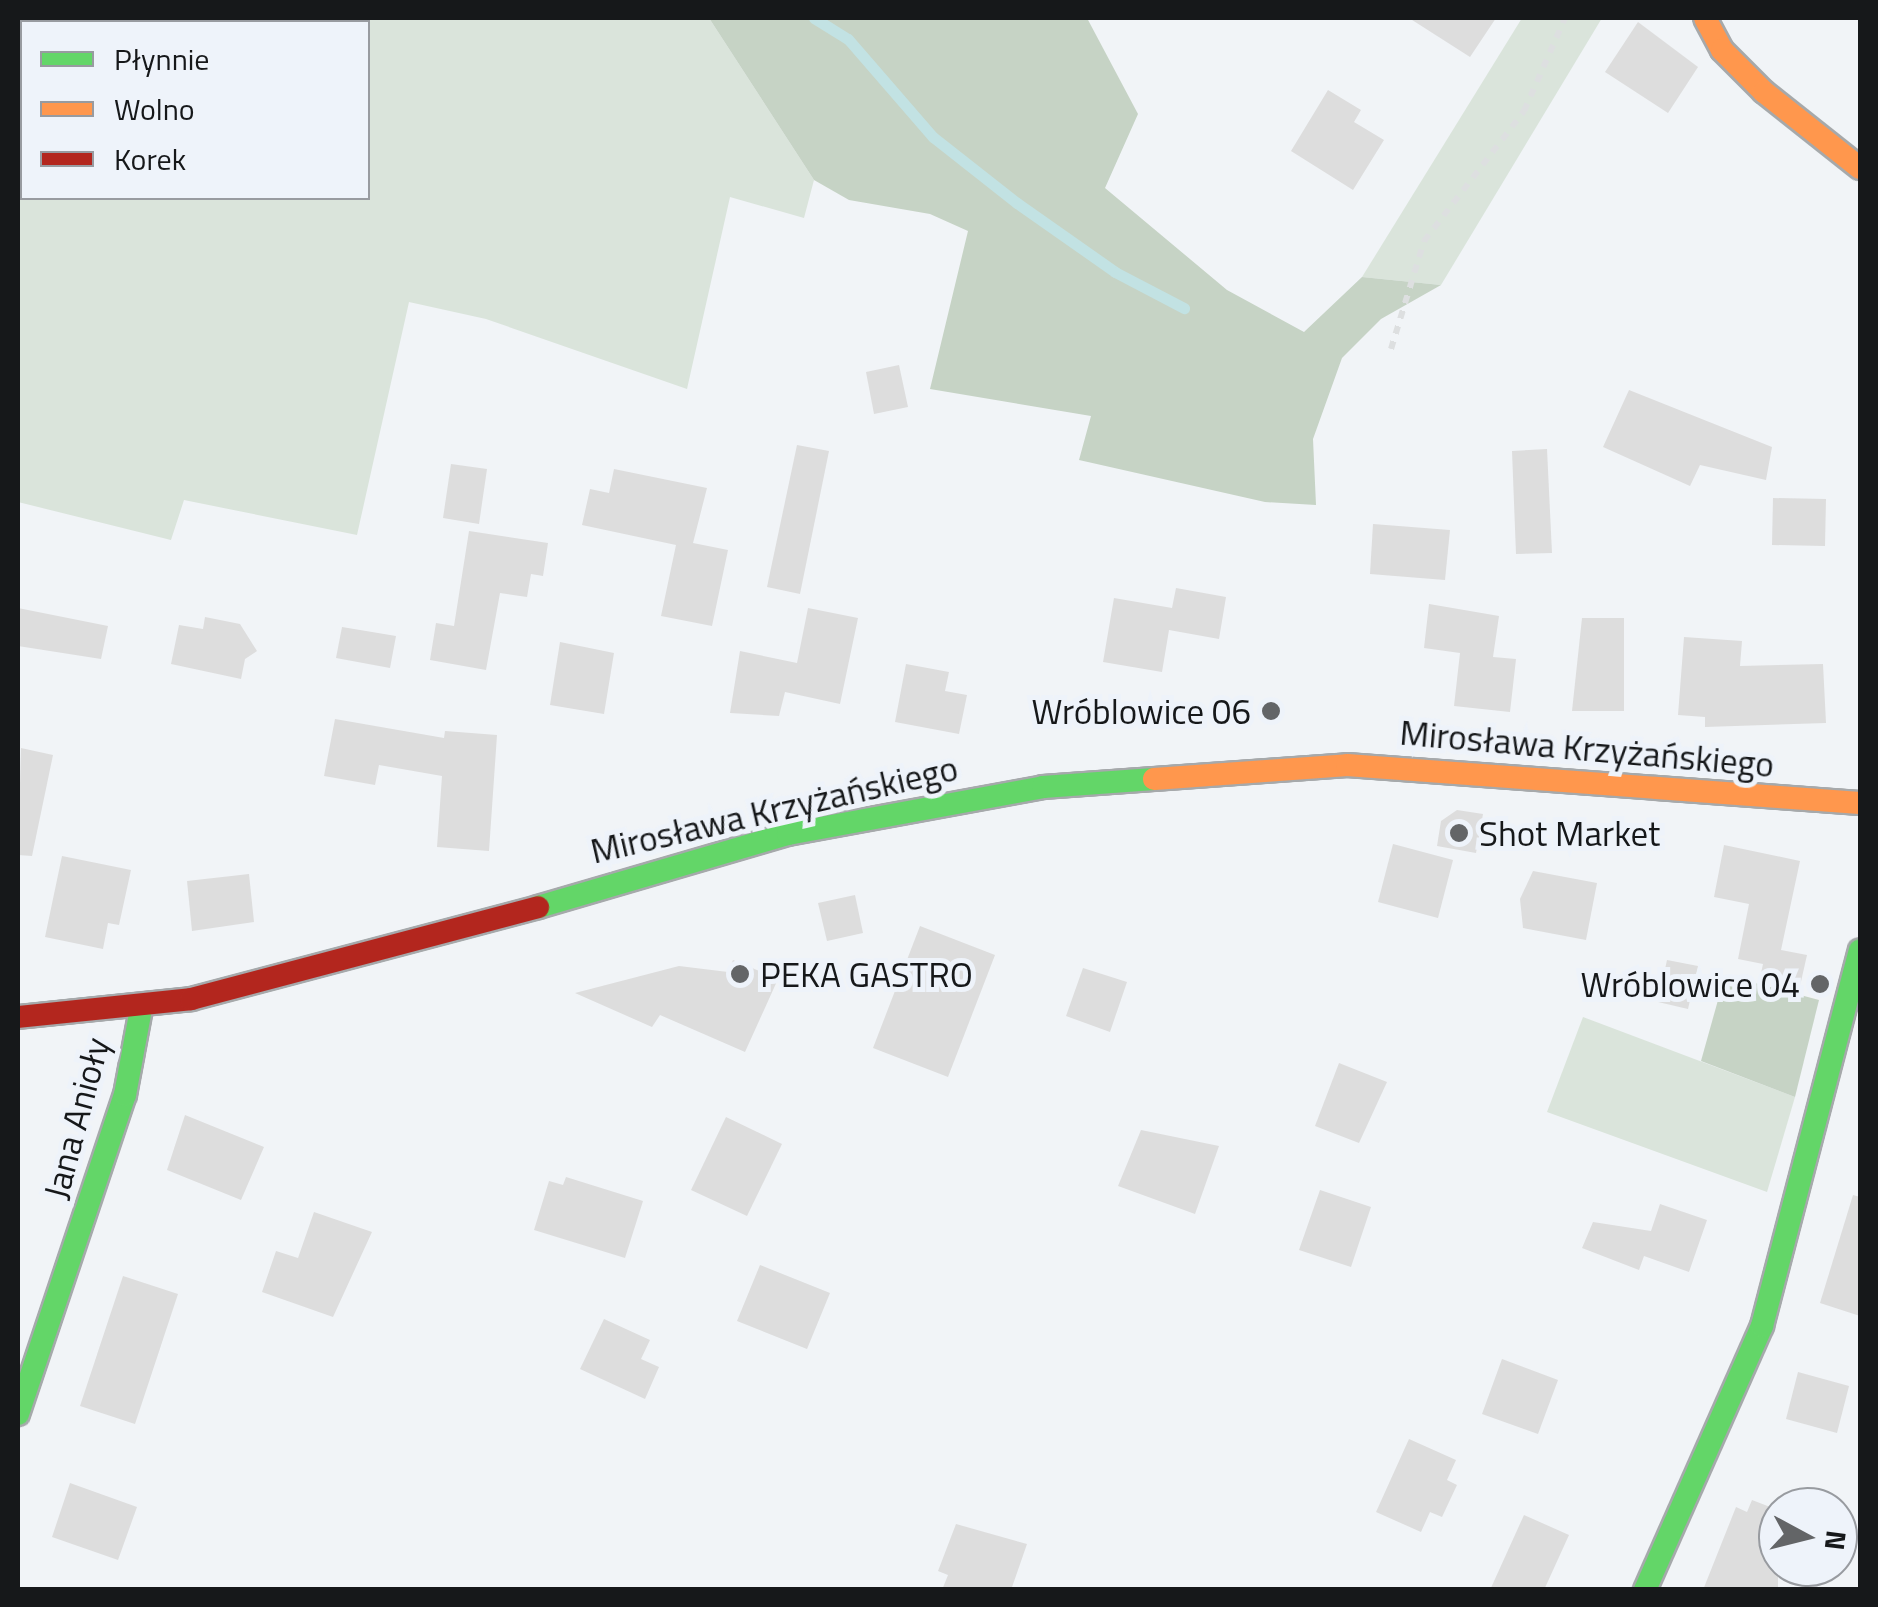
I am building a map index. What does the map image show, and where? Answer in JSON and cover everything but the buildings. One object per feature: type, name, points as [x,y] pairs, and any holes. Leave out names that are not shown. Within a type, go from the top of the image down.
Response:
[{"type":"street","points":[[1705,18],[1722,50],[1764,92],[1860,168]]},
{"type":"street","name":"Mirosława Krzyżańskiego","points":[[18,1018],[141,1009],[430,939],[788,834],[1043,787],[1191,770],[1363,766],[1860,803]]},
{"type":"street","points":[[1645,1590],[1762,1326],[1860,951]]},
{"type":"street","name":"Jana Anioły","points":[[18,1414],[125,1094],[141,1009]]},
{"type":"path","points":[[1391,349],[1424,241],[1524,110],[1565,18]]},
{"type":"shaded area","points":[[18,18],[709,18],[814,180],[804,218],[730,197],[687,389],[486,319],[409,302],[357,535],[184,500],[171,540],[18,502]]},
{"type":"shaded area","points":[[1522,18],[1602,18],[1441,285],[1362,277]]},
{"type":"shaded area","points":[[1583,1017],[1795,1097],[1767,1192],[1547,1112]]},
{"type":"green space","points":[[709,18],[1087,18],[1138,114],[1105,188],[1227,290],[1304,332],[1362,277],[1441,285],[1381,319],[1342,358],[1313,439],[1316,505],[1265,502],[1079,460],[1091,416],[930,389],[968,231],[930,214],[849,200],[814,180]]},
{"type":"green space","points":[[1725,975],[1819,1000],[1795,1097],[1701,1061]]},
{"type":"waterway","points":[[814,18],[848,39],[933,137],[1017,203],[1115,272],[1184,308]]},
{"type":"traffic: fast","points":[[538,907],[788,834],[1043,787],[1154,779]]},
{"type":"traffic: fast","points":[[1645,1590],[1762,1326],[1860,951]]},
{"type":"traffic: fast","points":[[18,1414],[125,1095],[141,1009]]},
{"type":"traffic: slow","points":[[1705,18],[1722,50],[1764,92],[1860,168]]},
{"type":"traffic: slow","points":[[1154,779],[1347,765],[1860,803]]},
{"type":"traffic: jam","points":[[18,1017],[191,999],[538,907]]},
{"type":"place","name":"Wróblowice 06","points":[[1271,711]]},
{"type":"place","name":"Shot Market","points":[[1459,833]]},
{"type":"place","name":"PEKA GASTRO","points":[[740,974]]},
{"type":"place","name":"Wróblowice 04","points":[[1820,984]]}]
